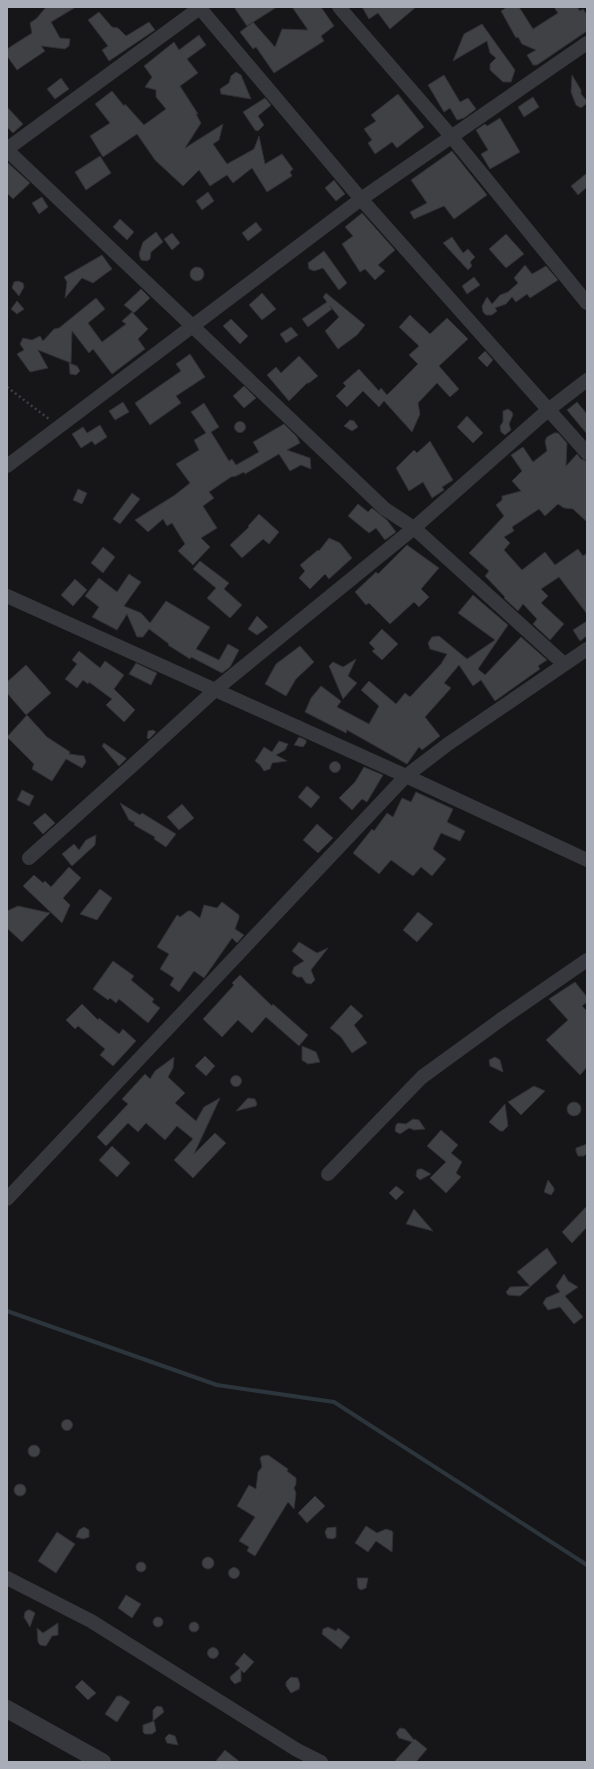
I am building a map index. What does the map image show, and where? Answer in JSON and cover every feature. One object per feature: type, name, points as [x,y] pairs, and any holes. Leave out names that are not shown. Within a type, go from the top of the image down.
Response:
[{"type":"street","points":[[564,664],[414,528],[385,509],[7,150],[200,7],[361,199],[587,453]]},
{"type":"street","points":[[339,7],[451,136],[587,303]]},
{"type":"street","points":[[7,466],[361,199],[587,43]]},
{"type":"street","points":[[29,858],[133,766],[214,690],[414,528],[548,410],[587,380]]},
{"type":"street","points":[[7,596],[406,776],[587,860]]},
{"type":"street","points":[[7,1199],[406,776],[448,744],[587,649]]},
{"type":"street","points":[[328,1174],[422,1077],[503,1018],[587,960]]},
{"type":"street","points":[[7,1578],[91,1621],[297,1750],[320,1762]]},
{"type":"street","points":[[7,1709],[102,1762]]},
{"type":"path","points":[[7,387],[59,427]]},
{"type":"building","points":[[46,7],[76,7],[51,22],[60,38],[70,39],[69,46],[65,49],[41,46],[45,51],[17,70],[7,56],[7,49],[32,33],[30,23],[37,18]]},
{"type":"building","points":[[234,7],[277,7],[247,26]]},
{"type":"building","points":[[292,7],[321,7],[334,26],[321,36],[324,41],[274,73],[256,47],[253,49],[240,32],[253,22],[275,47],[282,29],[308,30]]},
{"type":"building","points":[[362,7],[416,7],[390,29],[378,13],[369,19]]},
{"type":"building","points":[[507,7],[519,7],[533,29],[558,13],[554,7],[577,7],[580,11],[583,9],[587,15],[587,31],[537,65],[533,65],[527,55],[536,50],[522,44],[518,37],[516,38],[501,11]]},
{"type":"building","points":[[99,12],[112,27],[118,28],[126,36],[149,22],[155,30],[109,61],[102,50],[108,46],[88,20]]},
{"type":"building","points":[[482,24],[515,70],[511,82],[503,82],[490,70],[490,64],[496,58],[490,53],[487,41],[453,61],[464,34]]},
{"type":"building","points":[[199,35],[206,45],[187,59],[198,73],[180,86],[198,114],[196,114],[201,123],[185,148],[223,124],[219,140],[213,144],[227,164],[254,149],[259,136],[265,164],[282,154],[293,169],[290,172],[292,176],[267,192],[252,168],[233,183],[227,175],[210,186],[199,170],[183,186],[155,160],[137,134],[103,157],[90,136],[110,123],[95,104],[112,91],[124,106],[125,104],[144,125],[166,109],[156,97],[156,90],[145,87],[152,77],[144,66],[174,42],[179,50]]},
{"type":"building","points":[[236,72],[241,75],[251,99],[221,94],[220,89],[229,83],[231,76]]},
{"type":"building","points":[[444,75],[460,102],[468,98],[476,109],[464,118],[457,120],[450,108],[444,112],[428,85]]},
{"type":"building","points":[[572,75],[581,90],[581,94],[587,101],[581,108],[576,105],[571,92]]},
{"type":"building","points":[[61,78],[69,89],[55,99],[47,89]]},
{"type":"building","points":[[398,94],[424,127],[397,148],[392,142],[375,154],[368,143],[372,140],[364,129],[376,121],[371,115]]},
{"type":"building","points":[[533,97],[539,107],[524,117],[518,107]]},
{"type":"building","points":[[265,98],[271,105],[258,116],[264,125],[258,131],[255,130],[243,112]]},
{"type":"building","points":[[7,107],[23,124],[13,133],[7,127]]},
{"type":"building","points":[[500,118],[520,152],[490,169],[481,154],[488,150],[476,130],[485,124],[487,126]]},
{"type":"building","points":[[452,151],[487,195],[454,219],[444,206],[414,219],[410,212],[427,203],[411,180]]},
{"type":"building","points":[[100,156],[111,173],[86,190],[75,172]]},
{"type":"building","points":[[7,162],[30,183],[13,199],[7,193]]},
{"type":"building","points":[[587,173],[587,187],[578,195],[571,186]]},
{"type":"building","points":[[334,180],[345,194],[336,201],[325,188]]},
{"type":"building","points":[[208,192],[214,201],[202,210],[196,201]]},
{"type":"building","points":[[42,197],[48,207],[39,214],[32,203]]},
{"type":"building","points":[[362,213],[395,250],[378,265],[385,271],[375,280],[365,269],[360,272],[342,244],[353,236],[345,227]]},
{"type":"building","points":[[120,219],[134,232],[127,240],[113,227]]},
{"type":"building","points":[[256,222],[262,230],[248,241],[242,233]]},
{"type":"building","points":[[156,232],[163,242],[151,252],[150,259],[147,261],[141,260],[139,254],[143,242]]},
{"type":"building","points":[[172,233],[180,243],[172,250],[164,239]]},
{"type":"building","points":[[506,234],[524,254],[506,268],[489,249]]},
{"type":"building","points":[[452,237],[463,253],[468,249],[475,257],[470,262],[472,266],[468,270],[443,243]]},
{"type":"building","points":[[324,251],[347,283],[339,290],[323,268],[314,271],[309,269],[308,263]]},
{"type":"building","points":[[102,255],[112,269],[93,283],[82,278],[65,298],[67,282],[64,277]]},
{"type":"building","points":[[525,265],[532,274],[546,266],[558,280],[530,298],[527,294],[516,302],[512,297],[506,304],[495,308],[497,311],[492,315],[486,315],[483,312],[482,306],[487,297],[492,304],[500,295],[508,292],[518,283],[514,278]]},
{"type":"building","points":[[197,267],[202,269],[204,274],[202,279],[197,281],[192,279],[190,274],[192,269]]},
{"type":"building","points":[[474,277],[480,285],[467,294],[462,286]]},
{"type":"building","points":[[18,281],[23,283],[24,287],[19,296],[12,288],[14,282]]},
{"type":"building","points":[[141,289],[150,298],[134,313],[124,305]]},
{"type":"building","points":[[262,293],[276,309],[262,320],[249,305]]},
{"type":"building","points":[[326,293],[365,325],[357,335],[338,349],[325,331],[339,317],[330,306],[332,309],[308,327],[302,319],[327,302],[323,297]]},
{"type":"building","points":[[96,298],[105,309],[88,323],[102,342],[126,324],[122,321],[132,312],[148,329],[138,339],[145,349],[112,374],[93,349],[89,353],[72,331],[71,363],[38,350],[48,368],[30,372],[17,354],[24,350],[20,344],[23,338],[32,340],[40,336],[43,341],[54,329],[59,328]]},
{"type":"building","points":[[17,301],[24,309],[17,314],[11,309]]},
{"type":"building","points":[[410,315],[430,334],[447,318],[468,339],[439,366],[459,389],[450,397],[437,383],[418,403],[420,414],[412,432],[384,401],[379,407],[363,391],[347,407],[336,396],[346,386],[343,383],[359,369],[379,391],[381,388],[387,395],[418,364],[409,355],[419,346],[399,327]]},
{"type":"building","points":[[231,319],[248,336],[240,344],[223,326]]},
{"type":"building","points":[[291,327],[298,335],[286,343],[280,334]]},
{"type":"building","points":[[485,351],[493,360],[487,367],[478,358]]},
{"type":"building","points":[[190,354],[205,377],[176,396],[181,403],[150,425],[135,403],[181,371],[176,364]]},
{"type":"building","points":[[299,356],[318,376],[307,383],[289,401],[267,375],[276,367],[281,373]]},
{"type":"building","points":[[69,363],[77,366],[80,371],[76,375],[70,374]]},
{"type":"building","points":[[244,386],[256,398],[244,408],[233,396]]},
{"type":"building","points":[[123,402],[129,412],[115,420],[109,411]]},
{"type":"building","points":[[577,402],[587,414],[587,434],[567,410]]},
{"type":"building","points":[[204,403],[219,427],[211,432],[229,461],[232,459],[236,465],[259,452],[253,442],[284,424],[297,437],[300,443],[287,450],[310,458],[311,469],[301,465],[290,471],[279,454],[245,474],[244,472],[231,477],[209,492],[214,498],[203,506],[217,528],[201,538],[210,547],[193,565],[178,551],[185,544],[172,523],[167,526],[163,519],[148,532],[135,520],[175,495],[190,483],[176,464],[199,450],[194,440],[206,433],[191,412]]},
{"type":"building","points":[[508,409],[513,415],[509,424],[511,430],[505,435],[501,432],[500,426],[503,422],[503,411]]},
{"type":"building","points":[[467,416],[483,433],[473,443],[457,427]]},
{"type":"building","points":[[350,420],[354,421],[358,427],[352,431],[344,426]]},
{"type":"building","points":[[238,422],[242,422],[244,423],[244,431],[238,432],[235,429],[235,425]]},
{"type":"building","points":[[100,425],[107,437],[95,445],[92,441],[81,448],[72,434],[83,427],[87,433]]},
{"type":"building","points":[[554,433],[558,433],[567,443],[566,466],[577,454],[581,459],[587,461],[587,522],[573,509],[564,508],[558,504],[545,516],[539,509],[512,527],[514,531],[504,537],[510,543],[504,550],[522,570],[545,552],[555,565],[578,549],[583,556],[587,553],[587,614],[559,577],[541,589],[548,596],[541,603],[564,624],[550,640],[533,624],[537,619],[523,604],[518,611],[504,598],[505,597],[485,576],[489,571],[469,553],[504,516],[496,505],[502,500],[502,496],[521,491],[512,481],[522,471],[511,455],[523,447],[533,462],[547,451],[545,441],[547,437]]},
{"type":"building","points":[[430,441],[453,480],[442,487],[444,490],[432,498],[423,482],[409,491],[396,468],[414,450],[417,453]]},
{"type":"building","points":[[78,489],[87,493],[82,504],[73,500]]},
{"type":"building","points":[[132,493],[140,499],[120,524],[113,519]]},
{"type":"building","points":[[358,504],[368,512],[372,508],[387,520],[396,532],[385,540],[376,528],[369,533],[348,516]]},
{"type":"building","points":[[259,514],[279,532],[269,544],[263,539],[242,558],[230,545],[249,527],[248,526]]},
{"type":"building","points":[[329,538],[340,543],[352,558],[329,579],[325,574],[310,589],[299,578],[305,571],[300,565],[318,550],[319,551]]},
{"type":"building","points":[[407,545],[439,568],[421,589],[429,597],[419,607],[414,602],[390,624],[369,603],[366,605],[355,592],[376,572],[378,574]]},
{"type":"building","points":[[103,547],[115,557],[103,573],[91,563]]},
{"type":"building","points":[[200,561],[229,583],[224,589],[242,605],[230,618],[207,598],[216,588],[193,569]]},
{"type":"building","points":[[129,574],[141,582],[124,606],[141,613],[150,623],[166,601],[210,627],[196,649],[219,660],[228,644],[239,650],[230,667],[222,673],[191,657],[190,659],[168,645],[169,644],[149,629],[143,637],[137,637],[127,614],[117,630],[92,617],[99,607],[85,596],[99,578],[117,592]]},
{"type":"building","points":[[75,579],[87,590],[73,606],[61,595]]},
{"type":"building","points":[[473,595],[508,625],[478,669],[485,675],[521,637],[547,660],[538,666],[540,669],[495,701],[481,680],[473,686],[459,665],[444,683],[451,688],[425,717],[440,736],[422,750],[419,747],[407,764],[347,730],[346,733],[305,712],[311,698],[321,686],[341,701],[337,707],[369,724],[379,706],[361,690],[369,681],[396,704],[405,693],[410,697],[441,664],[447,654],[430,649],[428,643],[432,637],[439,636],[467,659],[495,640],[458,613]]},
{"type":"building","points":[[257,616],[268,627],[257,635],[248,629]]},
{"type":"building","points":[[587,621],[587,636],[580,641],[573,630]]},
{"type":"building","points":[[382,629],[398,644],[382,660],[372,651],[375,649],[369,643]]},
{"type":"building","points":[[300,646],[314,662],[296,679],[286,696],[265,684],[276,664]]},
{"type":"building","points":[[79,651],[100,668],[105,661],[124,675],[114,689],[135,710],[124,722],[106,705],[112,699],[89,682],[88,684],[83,680],[77,688],[65,679],[77,664],[72,660]]},
{"type":"building","points":[[356,659],[348,676],[357,683],[343,699],[329,666],[333,662],[343,667]]},
{"type":"building","points":[[136,663],[157,673],[151,685],[129,674]]},
{"type":"building","points":[[26,665],[51,693],[26,715],[7,693],[7,682]]},
{"type":"building","points":[[27,715],[47,737],[70,752],[69,754],[84,756],[86,762],[82,768],[66,759],[52,781],[32,769],[34,764],[7,737]]},
{"type":"building","points":[[153,730],[156,732],[149,739],[147,738],[148,731]]},
{"type":"building","points":[[299,737],[306,740],[303,747],[294,745]]},
{"type":"building","points":[[279,741],[288,744],[285,750],[276,755],[287,761],[272,763],[270,769],[264,771],[255,761],[264,747],[272,752]]},
{"type":"building","points":[[104,743],[126,758],[119,766],[102,746]]},
{"type":"building","points":[[333,762],[337,762],[339,763],[339,771],[333,772],[330,769],[330,765]]},
{"type":"building","points":[[364,767],[383,775],[367,802],[362,799],[352,810],[339,798],[355,782]]},
{"type":"building","points":[[307,786],[320,797],[311,808],[298,797]]},
{"type":"building","points":[[22,790],[34,796],[29,806],[17,800]]},
{"type":"building","points":[[416,792],[453,809],[447,822],[465,831],[460,841],[441,833],[433,849],[446,859],[432,876],[421,867],[413,876],[391,860],[379,874],[353,853],[372,829],[374,831],[387,813],[393,817],[402,798],[411,802]]},
{"type":"building","points":[[120,803],[140,815],[142,813],[176,834],[166,847],[154,839],[155,837],[134,825],[135,823],[129,820]]},
{"type":"building","points":[[182,804],[194,818],[179,830],[167,817]]},
{"type":"building","points":[[45,813],[55,823],[43,834],[33,823]]},
{"type":"building","points":[[317,824],[333,838],[318,853],[303,840]]},
{"type":"building","points":[[96,835],[95,845],[72,866],[62,854],[74,844],[79,850],[86,840]]},
{"type":"building","points":[[69,867],[81,878],[63,898],[70,905],[62,923],[23,886],[34,875],[43,883],[45,881],[51,887]]},
{"type":"building","points":[[100,889],[112,898],[97,920],[80,914]]},
{"type":"building","points":[[222,902],[239,915],[235,929],[244,935],[237,943],[232,938],[204,978],[194,971],[179,992],[170,985],[174,978],[160,969],[169,954],[157,947],[177,915],[180,917],[188,911],[191,911],[200,918],[204,905],[217,908]]},
{"type":"building","points":[[18,906],[50,913],[22,942],[7,928],[7,911]]},
{"type":"building","points":[[418,912],[433,924],[417,942],[403,930]]},
{"type":"building","points":[[299,942],[317,953],[328,948],[311,970],[315,980],[311,984],[306,983],[302,977],[297,977],[292,973],[294,967],[304,961],[292,951]]},
{"type":"building","points":[[113,961],[134,976],[131,980],[154,999],[152,1002],[160,1008],[148,1023],[119,999],[116,1003],[110,998],[108,1000],[93,989]]},
{"type":"building","points":[[240,975],[272,1006],[273,1004],[308,1035],[299,1046],[266,1017],[252,1033],[238,1020],[222,1037],[203,1019],[234,985],[232,983]]},
{"type":"building","points":[[575,982],[587,997],[587,1002],[582,1006],[587,1011],[587,1067],[580,1075],[546,1040],[568,1020],[549,999]]},
{"type":"building","points":[[82,1004],[98,1020],[99,1018],[119,1034],[123,1029],[136,1041],[113,1066],[100,1055],[105,1049],[78,1026],[75,1029],[66,1020]]},
{"type":"building","points":[[351,1005],[363,1016],[354,1025],[367,1043],[352,1053],[341,1037],[330,1028]]},
{"type":"building","points":[[302,1046],[316,1052],[320,1062],[308,1064],[302,1060]]},
{"type":"building","points":[[205,1056],[215,1066],[206,1076],[195,1066]]},
{"type":"building","points":[[174,1057],[173,1068],[168,1077],[185,1093],[175,1103],[196,1121],[204,1107],[220,1098],[194,1154],[215,1133],[226,1143],[193,1178],[174,1160],[193,1139],[177,1126],[165,1140],[146,1123],[138,1132],[128,1123],[106,1146],[97,1137],[128,1104],[122,1099],[145,1074],[150,1079],[155,1071]]},
{"type":"building","points":[[495,1057],[500,1060],[503,1072],[490,1066],[489,1060]]},
{"type":"building","points":[[236,1075],[240,1077],[242,1081],[240,1085],[236,1087],[232,1085],[230,1081],[232,1077]]},
{"type":"building","points":[[534,1086],[545,1091],[521,1115],[508,1102]]},
{"type":"building","points":[[248,1098],[255,1099],[257,1104],[256,1106],[236,1111]]},
{"type":"building","points":[[571,1102],[577,1102],[581,1106],[581,1112],[577,1116],[571,1116],[567,1112],[567,1106]]},
{"type":"building","points":[[505,1104],[508,1126],[503,1131],[500,1131],[489,1122]]},
{"type":"building","points":[[413,1119],[419,1120],[425,1129],[414,1130],[409,1128],[400,1134],[395,1131],[398,1123],[406,1124]]},
{"type":"building","points":[[441,1130],[458,1145],[451,1153],[462,1162],[456,1173],[461,1177],[446,1193],[430,1178],[446,1162],[427,1146]]},
{"type":"building","points":[[587,1144],[587,1153],[584,1156],[578,1156],[576,1148]]},
{"type":"building","points":[[112,1146],[130,1163],[117,1177],[99,1160]]},
{"type":"building","points":[[419,1169],[431,1174],[420,1180],[416,1176],[417,1170]]},
{"type":"building","points":[[548,1180],[554,1188],[551,1195],[544,1192]]},
{"type":"building","points":[[396,1186],[404,1192],[396,1200],[389,1193]]},
{"type":"building","points":[[587,1206],[587,1227],[572,1243],[562,1232]]},
{"type":"building","points":[[414,1209],[433,1231],[406,1224]]},
{"type":"building","points":[[547,1248],[557,1263],[520,1296],[508,1295],[506,1292],[510,1287],[530,1286],[517,1272]]},
{"type":"building","points":[[564,1274],[568,1281],[578,1287],[565,1296],[583,1317],[574,1324],[560,1307],[548,1310],[543,1303],[546,1298],[560,1292],[556,1286]]},
{"type":"building","points":[[67,1419],[71,1421],[73,1425],[71,1429],[67,1431],[63,1429],[61,1425],[63,1421]]},
{"type":"building","points":[[32,1445],[36,1445],[40,1451],[36,1457],[32,1457],[28,1453],[28,1449]]},
{"type":"building","points":[[268,1455],[288,1469],[287,1471],[296,1478],[294,1488],[296,1493],[294,1509],[288,1502],[255,1556],[247,1551],[249,1547],[239,1541],[255,1517],[237,1506],[249,1485],[256,1489],[258,1472],[262,1467],[260,1458]]},
{"type":"building","points":[[18,1484],[22,1484],[26,1490],[22,1496],[18,1496],[14,1492],[14,1488]]},
{"type":"building","points":[[315,1496],[325,1506],[307,1523],[298,1513]]},
{"type":"building","points":[[366,1526],[377,1533],[386,1529],[392,1531],[392,1552],[376,1541],[368,1552],[355,1543]]},
{"type":"building","points":[[84,1527],[89,1530],[89,1537],[83,1539],[76,1537],[79,1530]]},
{"type":"building","points":[[336,1527],[336,1537],[333,1539],[327,1538],[325,1532],[327,1528]]},
{"type":"building","points":[[57,1532],[75,1544],[56,1573],[38,1561]]},
{"type":"building","points":[[208,1557],[212,1559],[214,1563],[212,1567],[208,1569],[204,1567],[202,1563],[204,1559]]},
{"type":"building","points":[[139,1562],[143,1562],[145,1563],[145,1571],[139,1572],[136,1569],[136,1565]]},
{"type":"building","points":[[232,1568],[236,1568],[238,1569],[238,1577],[232,1578],[229,1575],[229,1571]]},
{"type":"building","points":[[357,1578],[368,1578],[366,1588],[361,1590],[358,1588]]},
{"type":"building","points":[[126,1595],[141,1604],[132,1618],[118,1608]]},
{"type":"building","points":[[28,1610],[35,1613],[30,1627],[24,1617],[25,1612]]},
{"type":"building","points":[[156,1617],[160,1617],[162,1618],[162,1626],[156,1627],[153,1624],[153,1620]]},
{"type":"building","points":[[192,1622],[196,1622],[198,1623],[198,1631],[192,1632],[189,1629],[189,1625]]},
{"type":"building","points":[[58,1623],[58,1635],[52,1636],[46,1646],[40,1645],[38,1642],[37,1628],[43,1633]]},
{"type":"building","points":[[328,1627],[336,1631],[338,1628],[350,1637],[341,1649],[322,1634],[323,1629]]},
{"type":"building","points":[[211,1648],[215,1648],[217,1649],[217,1657],[211,1658],[208,1655],[208,1651]]},
{"type":"building","points":[[244,1653],[254,1662],[244,1673],[241,1670],[241,1681],[235,1684],[230,1677],[240,1668],[235,1664]]},
{"type":"building","points":[[291,1677],[298,1678],[300,1685],[299,1689],[291,1693],[286,1686],[286,1682]]},
{"type":"building","points":[[82,1680],[96,1693],[88,1700],[75,1687]]},
{"type":"building","points":[[117,1696],[121,1696],[130,1702],[117,1722],[105,1714]]},
{"type":"building","points":[[157,1706],[162,1707],[164,1712],[153,1721],[153,1710]]},
{"type":"building","points":[[154,1721],[156,1731],[152,1734],[145,1734],[143,1732],[143,1725]]},
{"type":"building","points":[[400,1728],[405,1729],[414,1740],[415,1739],[427,1749],[416,1762],[394,1762],[412,1742],[399,1738],[396,1733]]},
{"type":"building","points":[[169,1734],[175,1736],[178,1745],[167,1743],[165,1738]]},
{"type":"building","points":[[225,1750],[240,1762],[215,1762]]},
{"type":"waterway","points":[[7,1311],[217,1385],[334,1402],[587,1565]]}]
